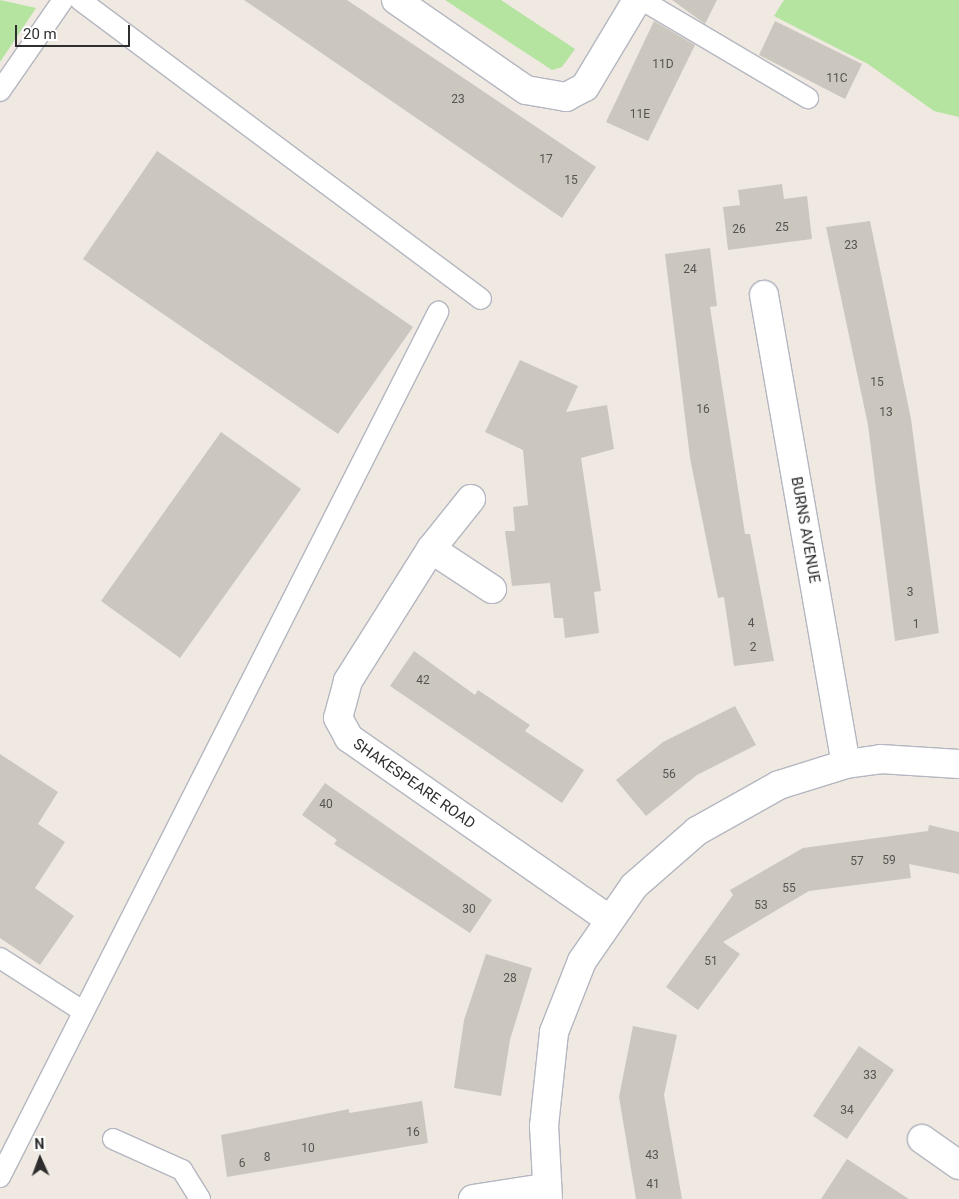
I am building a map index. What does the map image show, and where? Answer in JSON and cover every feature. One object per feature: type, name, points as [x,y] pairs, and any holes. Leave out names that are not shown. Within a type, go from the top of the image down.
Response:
[{"type":"street","points":[[396,0],[526,90],[566,97],[585,87],[637,0]]},
{"type":"street","name":"BURNS AVENUE","points":[[764,295],[846,764]]},
{"type":"street","name":"SHAKESPEARE ROAD","points":[[471,499],[431,549],[348,681],[338,718],[349,738],[608,919]]},
{"type":"street","points":[[431,549],[492,589]]},
{"type":"street","points":[[473,1199],[547,1193],[544,1126],[554,1032],[582,961],[608,919],[663,857],[697,831],[779,785],[846,764],[889,759],[959,764]]},
{"type":"street","points":[[922,1139],[959,1165]]},
{"type":"lane","points":[[0,91],[63,0]]},
{"type":"lane","points":[[80,0],[481,299]]},
{"type":"lane","points":[[642,0],[808,98]]},
{"type":"lane","points":[[0,1177],[81,1010],[388,419],[438,312]]},
{"type":"lane","points":[[0,958],[81,1010]]},
{"type":"lane","points":[[113,1139],[182,1170],[200,1199]]},
{"type":"green space","points":[[0,0],[36,8],[0,62]]},
{"type":"green space","points":[[445,0],[501,0],[575,49],[562,67],[552,70]]},
{"type":"green space","points":[[784,0],[959,0],[959,117],[934,111],[868,64],[774,16]]},
{"type":"building","points":[[244,0],[347,0],[596,167],[562,218]]},
{"type":"building","points":[[672,0],[717,0],[705,24]]},
{"type":"building","points":[[654,21],[695,45],[648,141],[606,122]]},
{"type":"building","points":[[775,21],[862,64],[845,99],[759,55]]},
{"type":"building","points":[[157,151],[413,327],[338,434],[83,259]]},
{"type":"building","points":[[782,184],[784,199],[807,196],[812,239],[728,250],[723,207],[740,205],[738,190]]},
{"type":"building","points":[[870,221],[911,419],[939,633],[895,641],[868,425],[826,227]]},
{"type":"building","points":[[710,248],[717,306],[710,307],[745,534],[750,534],[774,661],[734,666],[724,597],[718,598],[690,458],[665,254]]},
{"type":"building","points":[[520,360],[578,386],[566,412],[607,405],[614,449],[581,458],[601,591],[594,592],[599,633],[565,638],[563,618],[554,618],[550,583],[512,586],[505,531],[515,531],[513,507],[528,505],[523,450],[485,432]]},
{"type":"building","points":[[221,432],[301,489],[180,658],[101,601]]},
{"type":"building","points":[[414,651],[475,695],[478,690],[530,725],[525,731],[584,770],[562,803],[390,686]]},
{"type":"building","points":[[735,706],[756,745],[697,775],[646,816],[616,780],[663,742]]},
{"type":"building","points":[[0,754],[58,792],[38,824],[65,842],[35,888],[74,916],[40,965],[0,938]]},
{"type":"building","points":[[325,783],[492,900],[470,933],[334,844],[337,840],[302,815]]},
{"type":"building","points":[[929,825],[959,832],[959,874],[909,864],[911,878],[809,891],[723,942],[740,954],[698,1010],[666,987],[733,895],[730,890],[803,848],[928,831]]},
{"type":"building","points":[[486,954],[532,968],[510,1040],[501,1096],[454,1088],[464,1020]]},
{"type":"building","points":[[633,1026],[677,1035],[664,1095],[682,1199],[636,1199],[619,1097]]},
{"type":"building","points":[[859,1046],[894,1070],[847,1139],[813,1116]]},
{"type":"building","points":[[422,1101],[428,1143],[227,1177],[221,1135],[349,1109],[349,1113]]},
{"type":"building","points":[[847,1159],[909,1199],[821,1199]]}]
